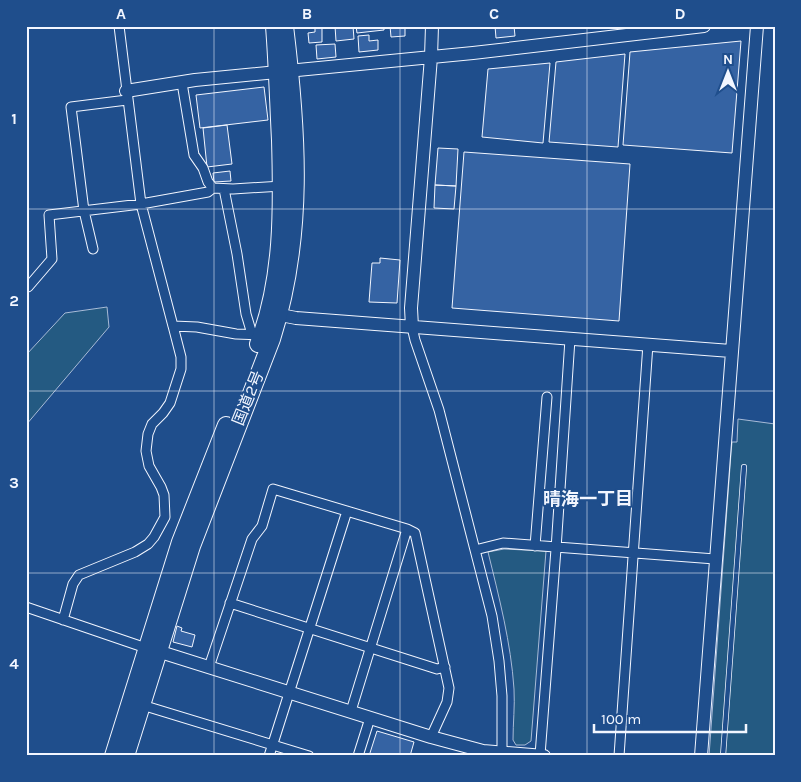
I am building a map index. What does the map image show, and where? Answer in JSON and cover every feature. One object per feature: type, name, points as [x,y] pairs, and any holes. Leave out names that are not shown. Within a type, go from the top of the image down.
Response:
[{"type":"highway","name":"国道2号","points":[[126,756],[142,705],[152,650],[180,542],[262,336],[274,314],[294,235],[297,198],[296,152],[284,71],[274,26]]},
{"type":"highway","name":"国道2号","points":[[274,314],[281,227],[286,26]]},
{"type":"highway","name":"国道2号","points":[[113,756],[152,650]]},
{"type":"street","points":[[64,620],[73,584],[79,575],[135,552],[148,544],[154,537],[164,517],[162,487],[149,466],[146,451],[148,434],[152,424],[170,404],[181,369],[181,357],[142,204],[119,26]]},
{"type":"street","points":[[432,26],[412,327],[414,340],[439,410],[492,616],[502,696],[502,754]]},
{"type":"street","points":[[94,249],[84,211],[70,107],[195,80],[431,57],[704,26]]},
{"type":"street","points":[[701,756],[757,26]]},
{"type":"street","points":[[182,83],[194,155],[203,168],[212,188]]},
{"type":"street","points":[[28,287],[52,259],[49,216],[142,204],[208,192],[212,188],[282,186]]},
{"type":"street","points":[[224,188],[246,314],[262,336]]},
{"type":"street","points":[[274,314],[296,318],[731,351]]},
{"type":"street","points":[[173,326],[212,328],[236,334],[262,336]]},
{"type":"street","points":[[540,756],[570,339]]},
{"type":"street","points":[[619,756],[648,344]]},
{"type":"street","points":[[535,546],[547,397]]},
{"type":"street","points":[[209,667],[252,539],[262,526],[273,489],[407,529],[415,534],[449,688],[447,702],[431,737]]},
{"type":"street","points":[[269,756],[347,511]]},
{"type":"street","points":[[351,711],[407,529]]},
{"type":"street","points":[[475,550],[503,544],[715,559]]},
{"type":"street","points":[[230,603],[436,669],[445,667]]},
{"type":"street","points":[[26,607],[152,650],[431,737],[483,751],[544,756]]},
{"type":"street","points":[[142,705],[309,756]]},
{"type":"street","points":[[358,756],[370,718]]},
{"type":"lane","points":[[723,756],[744,467]]},
{"type":"shaded area","points":[[107,307],[109,327],[26,425],[26,355],[65,313]]},
{"type":"shaded area","points":[[738,419],[775,424],[775,756],[709,756],[731,453],[732,442],[737,442]]},
{"type":"shaded area","points":[[504,549],[546,551],[531,741],[525,745],[516,745],[513,740],[514,695],[510,655],[488,552]]},
{"type":"building","points":[[315,26],[322,26],[322,42],[309,43],[308,33],[315,32]]},
{"type":"building","points":[[335,26],[353,26],[354,39],[336,41]]},
{"type":"building","points":[[356,26],[384,26],[384,30],[357,33]]},
{"type":"building","points":[[390,26],[405,26],[405,36],[391,37]]},
{"type":"building","points":[[495,26],[514,26],[515,36],[496,38]]},
{"type":"building","points":[[369,35],[369,41],[378,40],[378,50],[359,52],[358,36]]},
{"type":"building","points":[[741,41],[732,153],[623,145],[630,52]]},
{"type":"building","points":[[335,44],[336,57],[317,59],[316,45]]},
{"type":"building","points":[[625,54],[618,147],[549,142],[556,62]]},
{"type":"building","points":[[550,63],[543,143],[482,137],[488,69]]},
{"type":"building","points":[[264,87],[268,120],[200,128],[196,95]]},
{"type":"building","points":[[227,125],[232,164],[207,167],[203,128]]},
{"type":"building","points":[[438,148],[458,149],[456,186],[435,185]]},
{"type":"building","points":[[464,152],[630,164],[619,321],[452,308]]},
{"type":"building","points":[[230,171],[231,181],[214,182],[213,173]]},
{"type":"building","points":[[435,185],[456,186],[454,209],[434,208]]},
{"type":"building","points":[[380,258],[400,260],[397,303],[369,302],[372,263],[380,263]]},
{"type":"building","points":[[177,626],[182,628],[181,631],[195,635],[192,647],[173,642]]},
{"type":"building","points":[[377,731],[414,742],[410,756],[369,756]]},
{"type":"district","name":"晴海一丁目","points":[[588,499]]}]
